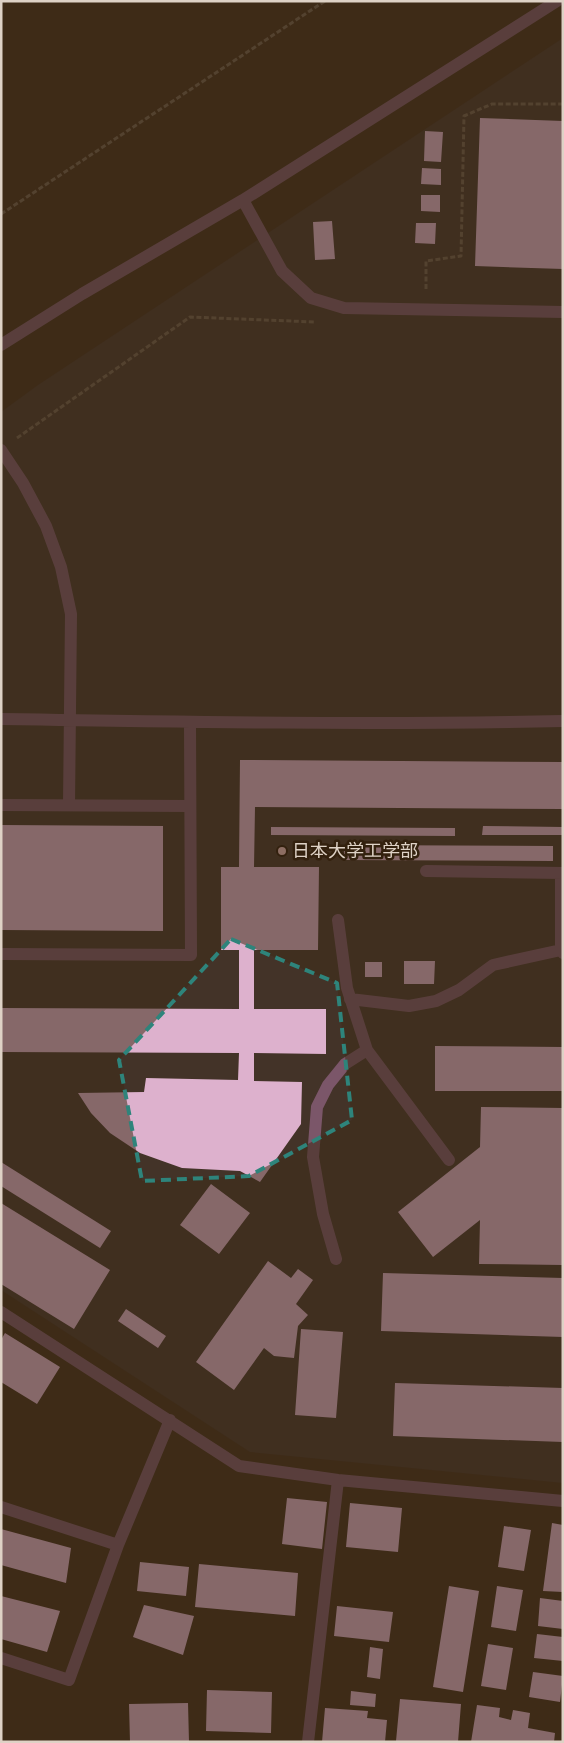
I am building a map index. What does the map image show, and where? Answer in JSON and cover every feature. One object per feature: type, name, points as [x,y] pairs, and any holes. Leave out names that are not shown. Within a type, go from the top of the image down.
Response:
[{"type":"street","points":[[1,345],[82,294],[243,200],[557,1]]},
{"type":"street","points":[[243,200],[282,271],[311,298],[344,308],[563,312]]},
{"type":"street","points":[[4,447],[46,526],[61,568],[70,614],[69,805]]},
{"type":"street","points":[[1,719],[444,723],[563,720]]},
{"type":"street","points":[[1,954],[191,955],[190,722]]},
{"type":"street","points":[[1,805],[190,806]]},
{"type":"street","points":[[350,999],[408,1006],[436,1001],[459,990],[493,966],[562,952],[562,873],[426,871]]},
{"type":"street","points":[[338,920],[346,988],[367,1050],[449,1160]]},
{"type":"street","points":[[336,1259],[323,1214],[313,1158],[317,1107],[328,1085],[345,1064],[367,1050]]},
{"type":"street","points":[[1,1312],[239,1466],[338,1480],[563,1502]]},
{"type":"street","points":[[1,1658],[69,1680],[118,1545],[170,1420]]},
{"type":"street","points":[[308,1742],[338,1480]]},
{"type":"street","points":[[1,1507],[118,1545]]},
{"type":"path","points":[[1,214],[325,1]]},
{"type":"path","points":[[426,310],[426,261],[461,256],[464,116],[492,104],[563,104]]},
{"type":"path","points":[[4,447],[190,317],[316,322]]},
{"type":"highlighted area","points":[[231,939],[337,983],[352,1120],[249,1176],[142,1181],[119,1060]]},
{"type":"shaded area","name":"日本大学工学部","points":[[563,38],[563,1483],[250,1452],[1,1290],[1,412],[38,385]]},
{"type":"building","points":[[480,118],[563,121],[563,269],[475,266]]},
{"type":"building","points":[[425,131],[443,132],[441,162],[424,161]]},
{"type":"building","points":[[422,168],[441,169],[441,185],[421,184]]},
{"type":"building","points":[[421,195],[440,195],[440,212],[421,211]]},
{"type":"building","points":[[332,221],[335,259],[315,260],[313,222]]},
{"type":"building","points":[[416,223],[436,223],[435,244],[415,243]]},
{"type":"building","points":[[240,760],[563,762],[563,809],[255,807],[254,867],[319,867],[318,950],[254,950],[254,1009],[326,1009],[326,1054],[254,1053],[254,1081],[302,1082],[301,1124],[260,1182],[240,1171],[182,1168],[140,1153],[110,1133],[91,1113],[78,1093],[144,1092],[146,1078],[238,1080],[239,1053],[1,1052],[1,1008],[239,1009],[239,950],[221,950],[221,867],[239,867]]},
{"type":"building","points":[[1,825],[163,826],[163,931],[1,930]]},
{"type":"building","points":[[483,826],[563,827],[563,835],[482,835]]},
{"type":"building","points":[[271,827],[455,828],[455,836],[271,835]]},
{"type":"building","points":[[344,845],[553,846],[553,861],[344,860]]},
{"type":"building","points":[[404,961],[435,961],[434,984],[404,984]]},
{"type":"building","points":[[365,962],[382,962],[382,977],[365,977]]},
{"type":"building","points":[[435,1046],[563,1047],[563,1091],[435,1091]]},
{"type":"building","points":[[481,1107],[563,1108],[563,1265],[479,1264],[480,1220],[433,1257],[398,1212],[480,1147]]},
{"type":"building","points":[[1,1162],[111,1231],[100,1248],[1,1186]]},
{"type":"building","points":[[211,1184],[250,1213],[219,1254],[180,1225]]},
{"type":"building","points":[[1,1203],[110,1270],[74,1329],[1,1284]]},
{"type":"building","points":[[268,1261],[291,1278],[298,1269],[313,1280],[296,1304],[308,1315],[298,1326],[294,1358],[274,1356],[264,1348],[234,1390],[196,1362]]},
{"type":"building","points":[[383,1273],[563,1278],[563,1337],[381,1331]]},
{"type":"building","points":[[126,1309],[166,1336],[158,1348],[118,1321]]},
{"type":"building","points":[[301,1329],[343,1332],[336,1418],[295,1415]]},
{"type":"building","points":[[5,1333],[60,1367],[37,1404],[1,1382],[1,1340]]},
{"type":"building","points":[[395,1383],[563,1388],[563,1442],[393,1436]]},
{"type":"building","points":[[287,1498],[327,1502],[322,1549],[282,1544]]},
{"type":"building","points":[[350,1503],[402,1508],[398,1552],[346,1547]]},
{"type":"building","points":[[552,1523],[563,1525],[563,1592],[543,1591]]},
{"type":"building","points":[[504,1526],[531,1530],[524,1571],[498,1567]]},
{"type":"building","points":[[1,1529],[71,1548],[66,1583],[1,1565]]},
{"type":"building","points":[[140,1562],[189,1567],[186,1596],[137,1591]]},
{"type":"building","points":[[199,1564],[298,1573],[295,1616],[195,1607]]},
{"type":"building","points":[[449,1586],[479,1591],[463,1692],[433,1687]]},
{"type":"building","points":[[497,1586],[523,1590],[516,1631],[491,1627]]},
{"type":"building","points":[[1,1596],[60,1611],[47,1652],[1,1639]]},
{"type":"building","points":[[540,1598],[563,1601],[563,1629],[538,1626]]},
{"type":"building","points":[[144,1605],[194,1616],[183,1655],[133,1637]]},
{"type":"building","points":[[337,1606],[393,1612],[389,1642],[334,1636]]},
{"type":"building","points":[[537,1634],[563,1637],[563,1661],[534,1658]]},
{"type":"building","points":[[488,1644],[513,1648],[506,1690],[481,1686]]},
{"type":"building","points":[[370,1647],[383,1649],[380,1679],[367,1677]]},
{"type":"building","points":[[533,1672],[563,1676],[560,1702],[529,1697]]},
{"type":"building","points":[[207,1690],[272,1692],[271,1733],[206,1731]]},
{"type":"building","points":[[351,1691],[376,1694],[375,1707],[350,1705]]},
{"type":"building","points":[[400,1699],[461,1704],[458,1742],[396,1741]]},
{"type":"building","points":[[188,1703],[189,1742],[130,1742],[129,1704]]},
{"type":"building","points":[[477,1705],[500,1708],[499,1717],[511,1720],[513,1710],[530,1713],[528,1728],[555,1733],[554,1742],[471,1742]]},
{"type":"building","points":[[325,1708],[368,1711],[367,1718],[387,1720],[385,1742],[322,1742]]},
{"type":"place","name":"日本大学工学部","points":[[282,851]]}]
